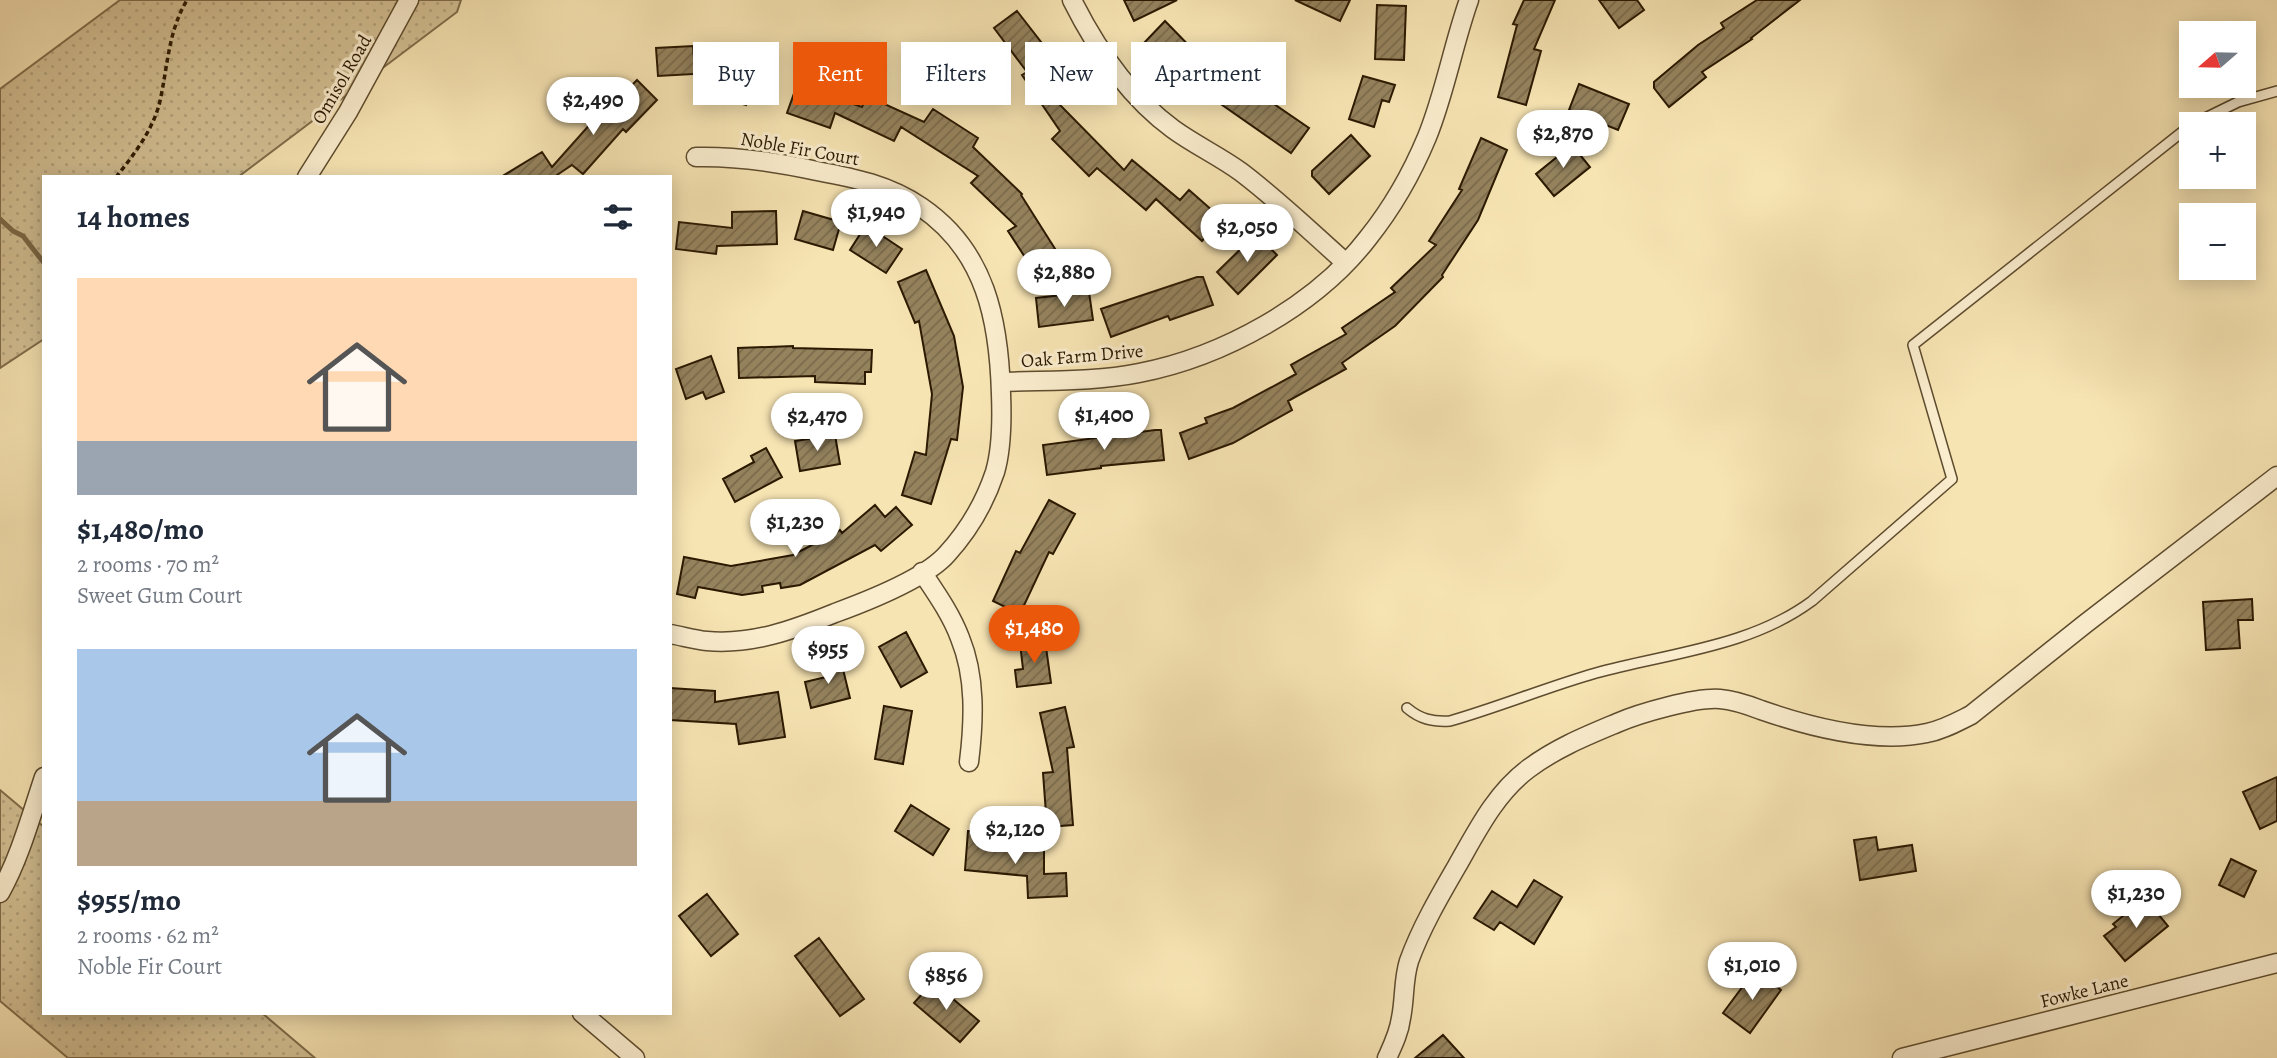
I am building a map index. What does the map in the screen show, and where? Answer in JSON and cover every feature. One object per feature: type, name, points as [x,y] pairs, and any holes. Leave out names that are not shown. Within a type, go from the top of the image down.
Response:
[{"type":"street","name":"Omisol Road","points":[[308,175],[348,112],[410,0]]},
{"type":"street","points":[[1072,0],[1103,55],[1123,83],[1147,108],[1271,195],[1346,263]]},
{"type":"street","name":"Oak Farm Drive","points":[[1001,382],[1090,379],[1137,373],[1176,364],[1224,346],[1273,320],[1308,296],[1346,263],[1367,240],[1412,169],[1443,94],[1469,0]]},
{"type":"street","name":"Noble Fir Court","points":[[672,634],[706,641],[733,641],[790,631],[871,599],[922,572],[945,557],[965,531],[982,503],[999,455],[1001,382],[996,326],[980,278],[958,242],[939,221],[891,190],[864,180],[763,160],[731,156],[696,157]]},
{"type":"street","points":[[1387,1058],[1402,1017],[1404,982],[1409,961],[1433,907],[1486,815],[1505,791],[1527,770],[1551,753],[1625,719],[1664,708],[1720,699],[1748,705],[1792,721],[1870,735],[1928,733],[1950,726],[1971,715],[2277,476]]},
{"type":"street","points":[[922,572],[956,629],[968,665],[973,732],[969,762]]},
{"type":"street","points":[[0,893],[10,875],[42,783]]},
{"type":"street","name":"Fowke Lane","points":[[1902,1058],[2277,963]]},
{"type":"street","points":[[584,1015],[635,1058]]},
{"type":"lane","points":[[2218,112],[2238,102],[2277,91]]},
{"type":"lane","points":[[1407,708],[1423,719],[1450,721],[1595,673],[1750,634],[1787,618],[1812,601],[1952,478],[1913,345],[2179,135]]},
{"type":"path","points":[[118,175],[152,123],[160,103],[171,37],[177,17],[187,0]]},
{"type":"shaded area","points":[[120,0],[461,0],[457,12],[241,175],[42,175],[42,340],[0,368],[0,89]]},
{"type":"shaded area","points":[[0,790],[42,825],[42,1015],[264,1015],[315,1058],[68,1058],[0,1001]]},
{"type":"building","points":[[1124,0],[1177,0],[1134,21]]},
{"type":"building","points":[[1295,0],[1350,0],[1340,21]]},
{"type":"building","points":[[1524,0],[1555,0],[1534,49],[1541,51],[1526,105],[1498,97],[1517,25],[1513,24]]},
{"type":"building","points":[[1599,0],[1637,0],[1644,10],[1619,28]]},
{"type":"building","points":[[1757,0],[1800,0],[1752,39],[1702,72],[1706,77],[1669,107],[1654,88],[1654,82],[1698,45],[1724,28],[1721,23]]},
{"type":"building","points":[[1377,5],[1406,6],[1404,60],[1375,59]]},
{"type":"building","points":[[1017,11],[1041,42],[1025,42],[1025,69],[1011,51],[1011,42],[1004,42],[994,28]]},
{"type":"building","points":[[1165,21],[1185,42],[1145,42]]},
{"type":"building","points":[[693,46],[693,74],[658,76],[656,48]]},
{"type":"building","points":[[1363,76],[1395,85],[1389,102],[1382,100],[1374,127],[1349,119]]},
{"type":"building","points":[[637,80],[657,100],[626,132],[623,129],[583,174],[572,165],[557,175],[504,175],[542,152],[552,167],[592,122],[594,124]]},
{"type":"building","points":[[1579,84],[1629,104],[1618,130],[1569,110]]},
{"type":"building","points":[[793,96],[793,105],[887,105],[924,122],[933,109],[978,138],[973,147],[1022,194],[1057,252],[1032,268],[1008,231],[1016,226],[971,183],[978,176],[901,127],[894,141],[835,113],[830,128],[787,113]]},
{"type":"building","points":[[1042,105],[1060,105],[1124,170],[1132,160],[1180,200],[1189,190],[1222,219],[1202,241],[1156,199],[1146,210],[1097,168],[1089,176],[1052,139],[1060,131]]},
{"type":"building","points":[[1222,105],[1276,105],[1309,128],[1291,153]]},
{"type":"building","points":[[1351,135],[1370,156],[1329,194],[1312,176],[1312,171]]},
{"type":"building","points":[[1481,138],[1507,150],[1478,220],[1443,277],[1395,326],[1342,363],[1346,369],[1288,401],[1292,410],[1233,443],[1189,459],[1180,433],[1207,423],[1205,418],[1233,408],[1296,374],[1291,365],[1346,334],[1342,328],[1395,292],[1391,288],[1436,245],[1429,241],[1462,190],[1459,189]]},
{"type":"building","points":[[1572,145],[1590,167],[1554,196],[1536,174]]},
{"type":"building","points":[[776,211],[777,244],[717,246],[716,254],[676,249],[679,222],[732,228],[732,212]]},
{"type":"building","points":[[803,211],[841,222],[833,250],[795,239]]},
{"type":"building","points":[[866,225],[902,249],[886,273],[850,250]]},
{"type":"building","points":[[1256,234],[1277,255],[1238,294],[1217,272]]},
{"type":"building","points":[[926,270],[954,336],[963,387],[957,440],[951,439],[931,504],[902,495],[915,452],[926,455],[932,394],[919,321],[915,323],[898,282]]},
{"type":"building","points":[[1203,277],[1213,305],[1170,320],[1168,316],[1111,337],[1101,309]]},
{"type":"building","points":[[1089,292],[1093,320],[1039,327],[1036,298]]},
{"type":"building","points":[[793,346],[872,350],[871,372],[865,372],[865,384],[815,382],[815,376],[739,378],[738,348]]},
{"type":"building","points":[[711,356],[724,392],[706,399],[703,392],[686,399],[676,369]]},
{"type":"building","points":[[1161,430],[1164,460],[1047,475],[1043,445]]},
{"type":"building","points":[[835,435],[840,464],[800,471],[795,441]]},
{"type":"building","points":[[766,448],[782,477],[735,502],[723,479],[754,462],[751,456]]},
{"type":"building","points":[[1049,500],[1075,514],[1053,554],[1049,552],[1020,614],[993,601],[1016,551],[1020,553]]},
{"type":"building","points":[[875,505],[885,517],[896,507],[912,525],[881,551],[875,545],[800,585],[781,588],[780,583],[762,586],[763,592],[742,595],[698,587],[695,598],[677,594],[684,557],[731,566],[793,555],[840,530],[842,533]]},
{"type":"building","points":[[2252,599],[2253,620],[2238,620],[2240,648],[2206,650],[2203,602]]},
{"type":"building","points":[[906,632],[927,672],[901,687],[879,647]]},
{"type":"building","points":[[1045,640],[1051,683],[1017,687],[1015,670],[1023,669],[1020,643]]},
{"type":"building","points":[[841,661],[850,698],[811,708],[805,682],[826,677],[823,665]]},
{"type":"building","points":[[672,688],[715,691],[715,702],[778,692],[785,737],[739,744],[736,724],[672,720]]},
{"type":"building","points":[[884,706],[912,711],[903,764],[875,759]]},
{"type":"building","points":[[1065,707],[1074,747],[1067,748],[1073,825],[1047,827],[1043,773],[1053,772],[1040,713]]},
{"type":"building","points":[[2277,777],[2277,821],[2260,829],[2243,792]]},
{"type":"building","points":[[911,805],[949,829],[933,855],[895,831]]},
{"type":"building","points":[[968,831],[986,832],[985,846],[1026,850],[1026,846],[1044,845],[1044,874],[1066,873],[1067,896],[1028,898],[1027,876],[965,870]]},
{"type":"building","points":[[1876,837],[1878,850],[1912,845],[1916,871],[1860,880],[1854,840]]},
{"type":"building","points":[[2231,859],[2256,871],[2244,897],[2219,885]]},
{"type":"building","points":[[1534,880],[1562,897],[1534,944],[1500,922],[1494,930],[1474,918],[1492,891],[1517,907]]},
{"type":"building","points":[[707,894],[738,934],[711,956],[679,916]]},
{"type":"building","points":[[2145,898],[2168,926],[2125,961],[2104,936],[2116,927],[2113,924]]},
{"type":"building","points":[[819,938],[864,999],[840,1016],[795,956]]},
{"type":"building","points":[[1755,970],[1781,990],[1750,1033],[1723,1013]]},
{"type":"building","points":[[933,982],[979,1021],[960,1042],[914,1003]]},
{"type":"building","points":[[1443,1035],[1464,1058],[1415,1058]]},
{"type":"waterway","points":[[0,219],[23,236],[42,260]]}]
